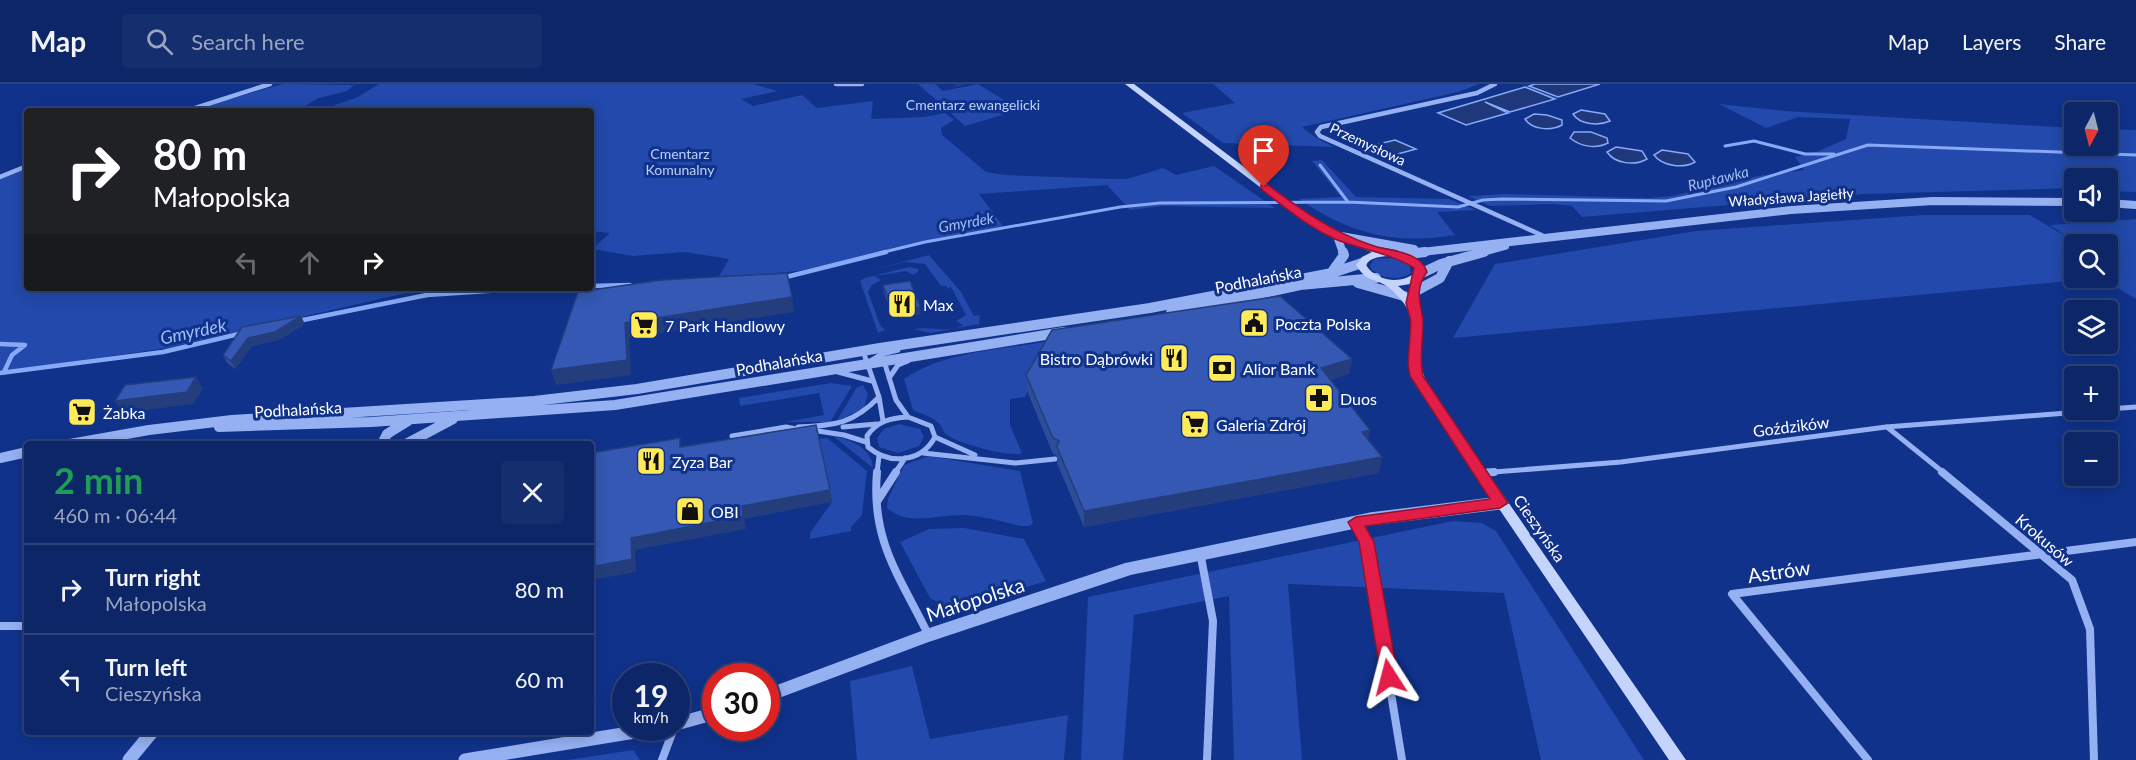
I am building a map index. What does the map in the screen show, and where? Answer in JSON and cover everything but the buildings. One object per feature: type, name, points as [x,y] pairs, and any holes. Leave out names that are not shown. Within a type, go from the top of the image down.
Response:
[{"type":"main road","points":[[1129,84],[1296,211],[1337,236],[1386,254]]},
{"type":"main road","points":[[1337,236],[1362,262],[1365,272],[1410,297]]},
{"type":"main road","points":[[1362,262],[1371,255],[1386,254],[1400,255],[1417,263],[1418,276],[1404,282],[1381,280]]},
{"type":"main road","name":"Cieszyńska","points":[[1418,276],[1410,297],[1417,321],[1414,364],[1417,376],[1500,503],[1678,760]]},
{"type":"street","points":[[195,108],[270,84]]},
{"type":"street","points":[[836,84],[862,84]]},
{"type":"street","name":"Przemysłowa","points":[[1495,84],[1477,93],[1317,129],[1320,136],[1548,238]]},
{"type":"street","points":[[0,177],[24,167]]},
{"type":"street","name":"Władysława Jagiełły","points":[[1400,255],[1441,252],[1489,244],[1510,244],[1694,218],[1828,207],[1953,202],[2064,202]]},
{"type":"street","points":[[2118,204],[2136,205]]},
{"type":"street","points":[[1337,236],[1398,248],[1441,252]]},
{"type":"street","points":[[1332,273],[1344,255],[1337,236]]},
{"type":"street","name":"Władysława Jagiełły","points":[[1418,276],[1449,261],[1496,250],[1510,244]]},
{"type":"street","points":[[1341,281],[1368,285],[1410,297],[1438,281],[1445,273],[1449,261]]},
{"type":"street","name":"Podhalańska","points":[[183,426],[244,428],[371,422],[625,404],[822,372],[927,343],[1150,308],[1332,273],[1362,262]]},
{"type":"street","name":"Podhalańska","points":[[89,441],[183,426],[589,395],[834,356],[918,356],[1341,281],[1381,280]]},
{"type":"street","points":[[874,356],[889,378],[896,400],[908,417],[931,426],[935,437],[981,458]]},
{"type":"street","points":[[874,356],[872,381],[879,397],[880,423]]},
{"type":"street","points":[[889,378],[898,365],[918,356]]},
{"type":"street","points":[[822,372],[849,373],[872,381]]},
{"type":"street","points":[[831,427],[846,423],[865,413],[879,397]]},
{"type":"street","points":[[385,439],[413,419],[441,407]]},
{"type":"street","name":"Goździków","points":[[2118,408],[2136,407]]},
{"type":"street","points":[[396,410],[408,412],[413,419],[414,429],[408,441]]},
{"type":"street","name":"Goździków","points":[[1480,473],[1621,462],[1886,427],[2064,412]]},
{"type":"street","points":[[411,441],[445,422],[469,415]]},
{"type":"street","points":[[732,436],[786,427],[831,427],[880,423],[908,417]]},
{"type":"street","points":[[371,422],[384,428],[385,439]]},
{"type":"street","points":[[866,442],[869,432],[880,423]]},
{"type":"street","points":[[786,427],[831,432],[866,442],[872,452],[879,456],[905,458],[922,453],[929,448],[935,437]]},
{"type":"street","name":"Krokusów","points":[[1886,427],[2072,580],[2090,629],[2094,760]]},
{"type":"street","points":[[0,458],[24,453]]},
{"type":"street","points":[[922,453],[1015,463],[1055,459]]},
{"type":"street","points":[[879,456],[876,480],[878,525],[884,545],[929,635]]},
{"type":"street","points":[[878,500],[905,458]]},
{"type":"street","name":"Małopolska","points":[[780,691],[929,635],[1128,569],[1200,552],[1356,522],[1500,503]]},
{"type":"street","points":[[1356,522],[1366,542],[1402,760]]},
{"type":"street","points":[[2042,553],[2136,542]]},
{"type":"street","points":[[1200,552],[1213,621],[1207,760]]},
{"type":"street","name":"Astrów","points":[[1868,760],[1732,594],[2042,553]]},
{"type":"street","points":[[0,626],[24,626]]},
{"type":"street","points":[[129,760],[150,735]]},
{"type":"street","points":[[465,760],[612,736]]},
{"type":"street","points":[[662,760],[669,741]]},
{"type":"green space","points":[[283,84],[354,85],[347,91],[319,98],[301,108],[199,108]]},
{"type":"green space","name":"Cmentarz Komunalny","points":[[379,84],[753,84],[778,91],[741,99],[753,106],[802,95],[817,108],[873,101],[871,119],[924,117],[945,113],[954,120],[941,128],[942,135],[986,172],[1005,175],[1127,179],[1163,168],[1176,175],[1214,166],[1275,208],[1162,206],[1130,210],[1107,185],[979,194],[1003,226],[798,271],[718,278],[729,259],[685,252],[633,256],[594,249],[610,233],[594,231],[594,108],[327,108],[358,97]]},
{"type":"green space","name":"Cmentarz ewangelicki","points":[[918,84],[935,84],[943,91],[978,84],[1020,110],[965,126]]},
{"type":"green space","points":[[1213,84],[1479,84],[1458,92],[1302,127],[1334,147],[1223,143],[1182,113],[1235,103]]},
{"type":"green space","points":[[1719,104],[1785,111],[2064,127],[2064,156],[2118,156],[2118,129],[2136,130],[2136,192],[2118,191],[2118,168],[2064,168],[2064,188],[1863,194],[1582,217],[1572,206],[1554,204],[1490,206],[1468,196],[1504,194],[1648,198],[1672,196],[1758,176],[1804,170],[1795,157],[1819,151],[1846,139],[1850,119],[1798,117],[1766,128]]},
{"type":"green space","points":[[1322,160],[1356,197],[1449,199],[1476,210],[1437,212],[1455,235],[1412,239],[1373,234],[1336,221],[1299,199],[1341,197],[1312,161]]},
{"type":"green space","points":[[24,166],[24,291],[414,291],[167,348],[0,372],[0,176]]},
{"type":"green space","points":[[1924,215],[2030,215],[2064,235],[2064,281],[1453,338],[1495,264],[1696,231]]},
{"type":"green space","points":[[2136,219],[2136,299],[2118,288],[2118,234],[2064,235],[2050,225]]},
{"type":"green space","points":[[929,255],[961,292],[974,316],[980,315],[979,324],[931,333],[914,329],[957,328],[963,325],[956,321],[966,315],[951,287],[943,290],[947,286],[941,286],[925,264],[905,262],[865,272]]},
{"type":"green space","points":[[1393,258],[1409,264],[1411,273],[1391,278],[1371,269],[1370,265],[1375,259]]},
{"type":"green space","points":[[909,267],[918,269],[918,272],[913,275],[906,271],[875,276],[881,280],[872,285],[868,292],[880,325],[885,330],[878,333],[860,281],[865,278]]},
{"type":"green space","points":[[1043,342],[1052,345],[1025,397],[1010,399],[1010,425],[1022,453],[996,452],[951,438],[935,420],[913,410],[904,379],[920,370],[971,353]]},
{"type":"green space","points":[[831,383],[852,386],[830,422],[785,422],[824,415],[819,393],[740,406],[739,398]]},
{"type":"green space","points":[[863,385],[868,394],[864,408],[836,422],[857,387]]},
{"type":"green space","points":[[899,424],[920,429],[924,437],[919,446],[898,453],[879,447],[877,438],[884,429]]},
{"type":"green space","points":[[833,436],[853,442],[864,450],[872,461],[873,468]]},
{"type":"green space","points":[[827,438],[867,471],[862,515],[851,527],[851,531],[810,539],[810,533],[832,502],[816,439]]},
{"type":"green space","points":[[929,456],[1020,471],[1033,523],[1030,526],[1021,526],[965,515],[914,518],[896,514],[887,508],[888,499],[904,465]]},
{"type":"green space","points":[[1453,521],[1482,523],[1496,531],[1644,760],[1541,760],[1504,593],[1288,584],[1302,760],[1234,760],[1229,596],[1134,615],[1123,760],[1081,760],[1088,597]]},
{"type":"green space","points":[[964,528],[1024,539],[1046,581],[952,610],[930,598],[900,542],[929,529]]},
{"type":"green space","points":[[912,666],[930,739],[1068,715],[1064,760],[857,760],[850,681]]},
{"type":"green space","points":[[633,750],[640,760],[568,760]]},
{"type":"shaded area","points":[[1535,84],[1600,84],[1558,97],[1529,86]]},
{"type":"shaded area","points":[[1525,87],[1555,99],[1510,112],[1485,102],[1508,113],[1466,125],[1438,113]]},
{"type":"shaded area","points":[[1581,110],[1605,114],[1610,121],[1601,124],[1585,122],[1573,114]]},
{"type":"shaded area","points":[[1534,114],[1562,120],[1562,125],[1547,129],[1537,127],[1525,119]]},
{"type":"shaded area","points":[[1574,132],[1591,132],[1607,138],[1608,143],[1599,146],[1584,145],[1570,138]]},
{"type":"shaded area","points":[[1395,140],[1416,149],[1394,155],[1374,145]]},
{"type":"shaded area","points":[[1616,147],[1642,151],[1647,159],[1637,163],[1620,161],[1607,152]]},
{"type":"shaded area","points":[[1662,150],[1688,154],[1695,162],[1679,166],[1667,164],[1654,155]]},
{"type":"waterway","points":[[1725,146],[1754,141],[1805,154],[1834,154]]},
{"type":"waterway","name":"Ruptawka","points":[[1348,202],[1458,207],[1483,200],[1502,199],[1666,201],[1736,187],[1868,145],[2136,155]]},
{"type":"waterway","name":"Ruptawka","points":[[1320,165],[1348,202]]},
{"type":"waterway","name":"Gmyrdek","points":[[880,253],[925,242],[1120,207],[1160,203],[1348,202]]},
{"type":"waterway","name":"Gmyrdek","points":[[782,278],[886,252]]},
{"type":"waterway","name":"Gmyrdek","points":[[594,286],[630,285]]},
{"type":"waterway","name":"Gmyrdek","points":[[298,321],[427,295],[488,291]]},
{"type":"waterway","name":"Gmyrdek","points":[[0,373],[163,352],[243,333]]},
{"type":"waterway","points":[[0,344],[25,345],[12,355],[4,372]]},
{"type":"place","name":"Max","points":[[902,304]]},
{"type":"place","name":"Poczta Polska","points":[[1254,323]]},
{"type":"place","name":"7 Park Handlowy","points":[[644,325]]},
{"type":"place","name":"Bistro Dąbrówki","points":[[1174,358]]},
{"type":"place","name":"Alior Bank","points":[[1222,368]]},
{"type":"place","name":"Duos","points":[[1319,398]]},
{"type":"place","name":"Żabka","points":[[82,412]]},
{"type":"place","name":"Galeria Zdrój","points":[[1195,424]]},
{"type":"place","name":"Zyza Bar","points":[[651,461]]},
{"type":"place","name":"OBI","points":[[690,511]]},
{"type":"route","points":[[1264,187],[1302,215],[1337,236],[1369,249],[1405,257],[1419,266],[1421,272],[1417,278],[1412,303],[1417,321],[1414,364],[1417,376],[1426,394],[1500,503],[1404,513],[1356,522],[1366,542],[1389,677]]}]
